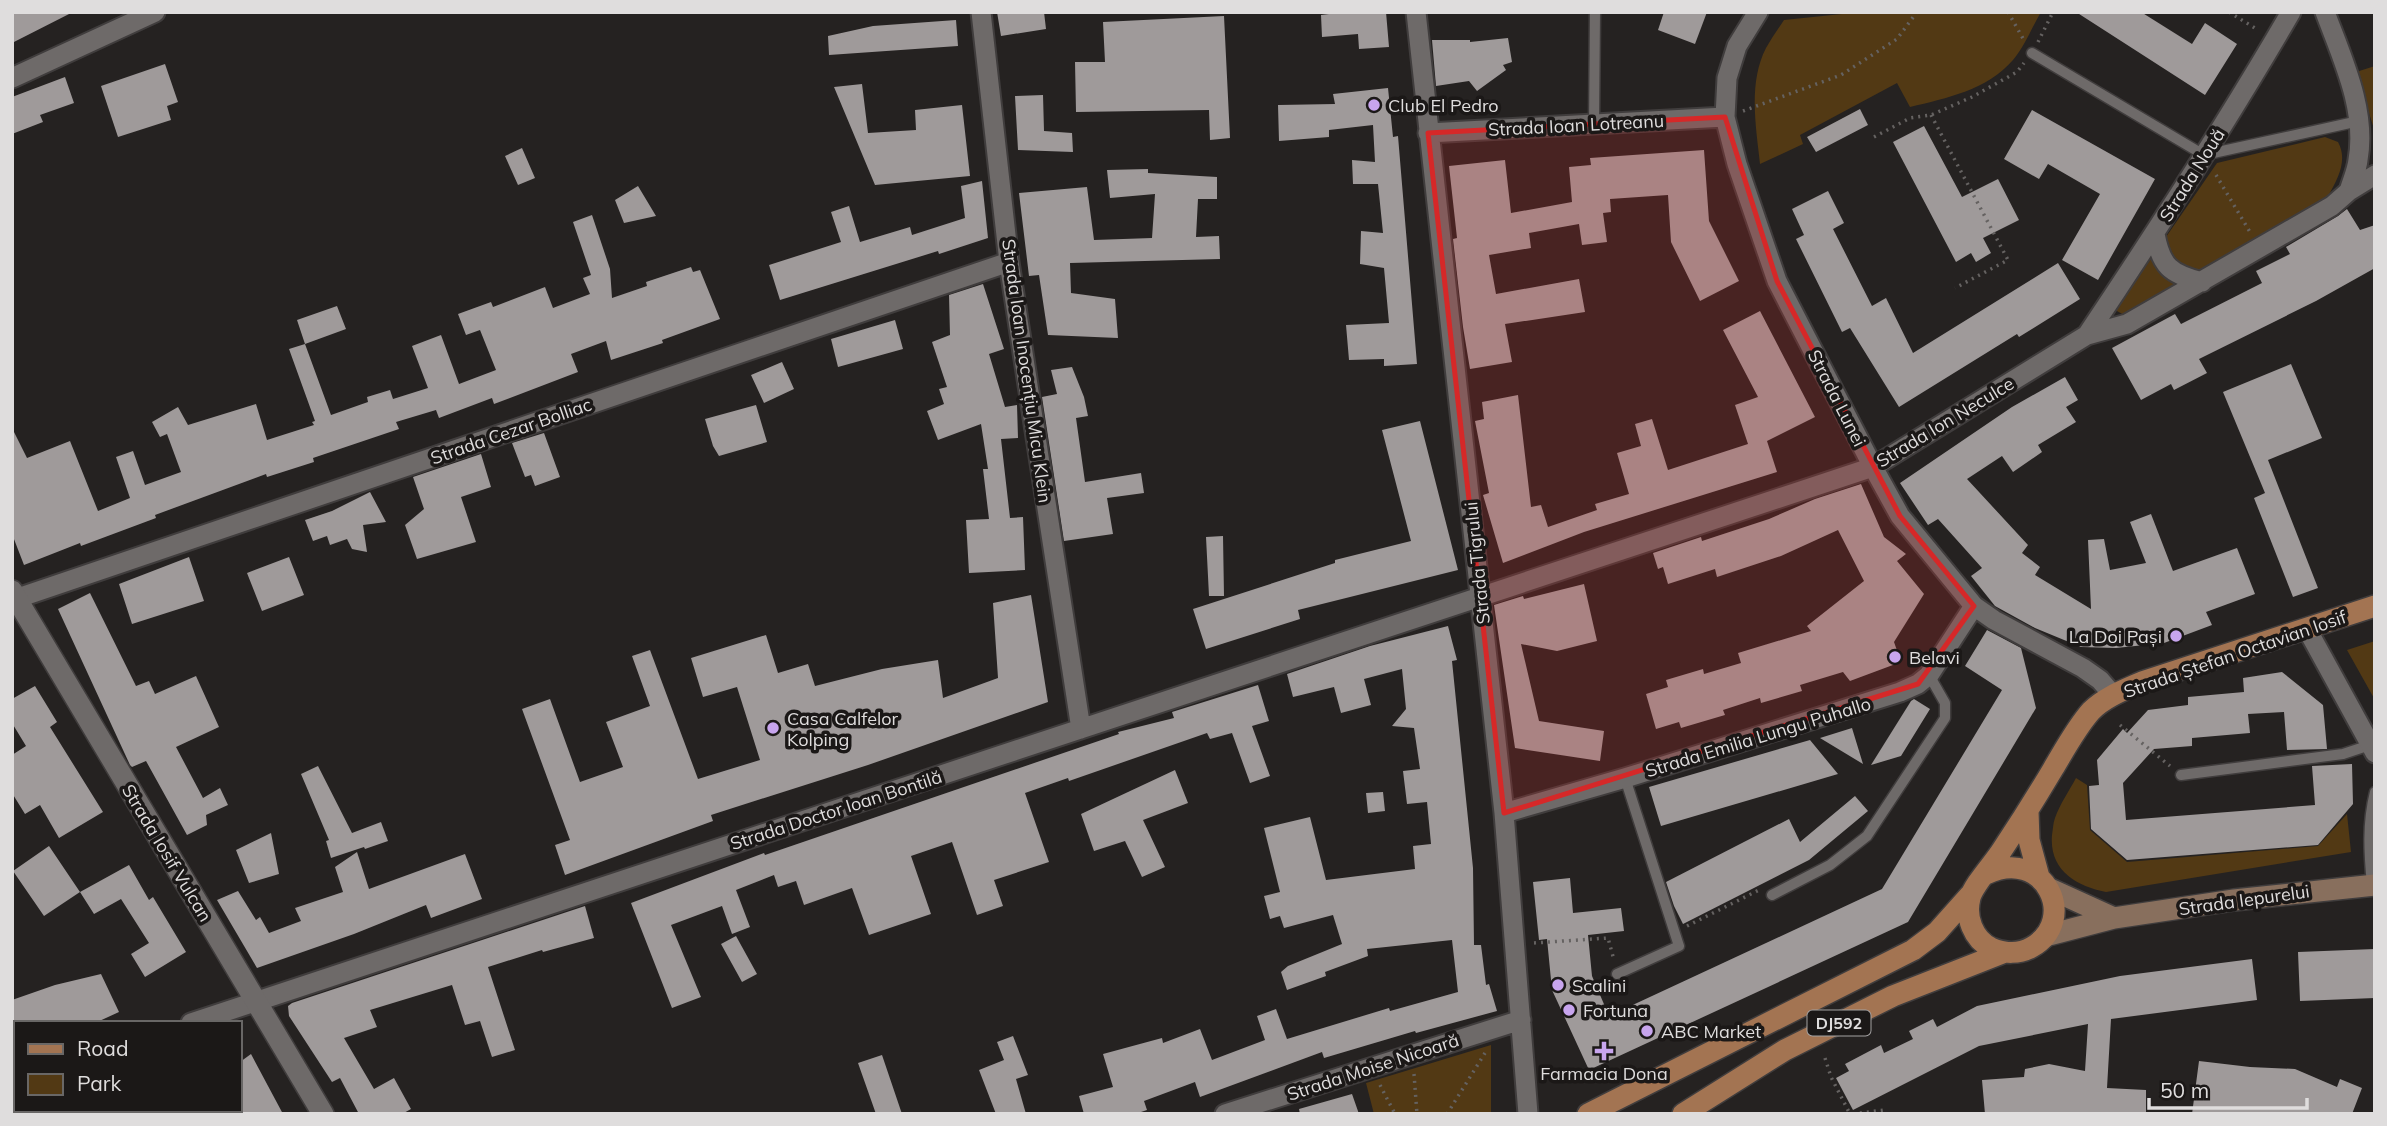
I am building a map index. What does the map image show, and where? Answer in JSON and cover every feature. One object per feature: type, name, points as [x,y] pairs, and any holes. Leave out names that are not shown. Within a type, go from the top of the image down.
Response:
[{"type":"main road","name":"Strada Ștefan Octavian Iosif","points":[[1986,874],[2092,709],[2113,695],[2141,682],[2375,606]]},
{"type":"main road","points":[[2028,811],[2029,840],[2053,899],[2052,923],[2045,936]]},
{"type":"main road","points":[[1986,874],[1999,868],[2027,869],[2044,882],[2114,918]]},
{"type":"main road","name":"DJ592","points":[[1588,1114],[1913,950],[1937,932],[1986,874]]},
{"type":"main road","name":"Strada Iepurelui","points":[[2045,936],[2114,918],[2234,900],[2373,885]]},
{"type":"main road","points":[[1970,895],[1968,907],[1973,930],[1991,947],[2005,952]]},
{"type":"main road","name":"DJ592","points":[[1684,1114],[1721,1088],[1809,1038],[1893,996],[2005,952],[2020,952],[2045,936]]},
{"type":"street","points":[[12,78],[155,12]]},
{"type":"street","name":"Strada Ioan Inocențiu Micu Klein","points":[[981,12],[1009,262],[1081,729]]},
{"type":"street","name":"Strada Tigrului","points":[[1416,12],[1504,813],[1528,1114]]},
{"type":"street","name":"Strada Lunei","points":[[1758,12],[1737,46],[1727,78],[1725,117],[1737,164],[1777,281],[1872,467],[1900,516],[1974,606],[1994,620],[2082,668],[2100,680],[2113,695]]},
{"type":"street","name":"Strada Nouă","points":[[2087,335],[2155,234],[2291,12]]},
{"type":"street","points":[[2325,12],[2346,70],[2365,150],[2375,158]]},
{"type":"street","name":"Strada Ioan Lotreanu","points":[[1428,133],[1725,117]]},
{"type":"street","points":[[2348,191],[2358,162],[2360,130]]},
{"type":"street","name":"Strada Ion Neculce","points":[[1481,596],[1872,467],[2087,335],[2127,324],[2332,206],[2348,191],[2375,175]]},
{"type":"street","points":[[2155,234],[2162,262],[2184,277],[2202,282]]},
{"type":"street","name":"Strada Cezar Bolliac","points":[[14,596],[1009,262]]},
{"type":"street","name":"Strada Iosif Vulcan","points":[[14,596],[323,1114]]},
{"type":"street","name":"Strada Doctor Ioan Bontilă","points":[[197,1021],[1481,596]]},
{"type":"street","name":"Strada Emilia Lungu Puhallo","points":[[1504,813],[1900,692],[1929,676],[1974,606]]},
{"type":"street","points":[[2307,629],[2372,749]]},
{"type":"street","name":"Strada Moise Nicoară","points":[[1225,1114],[1521,1020]]},
{"type":"lane","points":[[1594,124],[1595,12]]},
{"type":"lane","points":[[2032,53],[2204,155],[2360,130]]},
{"type":"lane","points":[[1772,895],[1830,864],[1867,836],[1944,718],[1945,703],[1929,676]]},
{"type":"lane","points":[[2180,775],[2372,749]]},
{"type":"lane","points":[[1617,974],[1679,946],[1625,778]]},
{"type":"lane","points":[[2373,885],[2368,839],[2375,792]]},
{"type":"path","points":[[1725,117],[1841,75],[1897,39],[1917,12]]},
{"type":"path","points":[[2008,12],[2032,53]]},
{"type":"path","points":[[1874,137],[1910,118],[1931,115],[1972,97],[2017,72],[2032,53],[2053,12]]},
{"type":"path","points":[[2229,12],[2275,41]]},
{"type":"path","points":[[1931,115],[2008,260],[1955,288]]},
{"type":"path","points":[[2204,155],[2259,248]]},
{"type":"path","points":[[2120,725],[2180,775]]},
{"type":"path","points":[[1675,932],[1768,886],[1772,895]]},
{"type":"path","points":[[1514,945],[1608,938],[1617,974]]},
{"type":"path","points":[[1447,1114],[1486,1052]]},
{"type":"path","points":[[1413,1054],[1417,1114]]},
{"type":"path","points":[[1825,1058],[1831,1077],[1851,1114],[1884,1110]]},
{"type":"path","points":[[1368,1069],[1382,1088],[1395,1114]]},
{"type":"highlighted area","points":[[1725,117],[1777,281],[1900,516],[1974,606],[1918,684],[1504,813],[1428,133]]},
{"type":"green space","points":[[1861,12],[2041,12],[2013,60],[1979,86],[1910,107],[1897,83],[1800,135],[1803,144],[1760,164],[1755,90],[1760,62],[1777,30],[1784,20]]},
{"type":"green space","points":[[2375,66],[2375,132],[2356,72]]},
{"type":"green space","points":[[2325,137],[2338,142],[2342,156],[2338,176],[2328,196],[2147,303],[2124,315],[2117,311],[2217,163]]},
{"type":"green space","points":[[2375,641],[2375,700],[2347,650]]},
{"type":"green space","points":[[2076,778],[2087,785],[2090,830],[2127,862],[2318,846],[2347,814],[2351,852],[2106,892],[2075,881],[2060,867],[2052,847],[2054,820]]},
{"type":"green space","points":[[1491,1045],[1491,1114],[1374,1114],[1366,1083]]},
{"type":"building","points":[[12,12],[73,12],[12,43]]},
{"type":"building","points":[[997,12],[1044,12],[1046,29],[1001,36]]},
{"type":"building","points":[[1386,12],[1389,47],[1359,49],[1358,34],[1322,37],[1321,15]]},
{"type":"building","points":[[1664,12],[1707,12],[1695,44],[1658,30]]},
{"type":"building","points":[[2076,12],[2141,12],[2192,44],[2205,23],[2237,44],[2205,95]]},
{"type":"building","points":[[1224,16],[1230,138],[1210,140],[1209,110],[1076,112],[1075,62],[1105,62],[1103,22]]},
{"type":"building","points":[[956,20],[958,46],[829,55],[828,36],[873,26]]},
{"type":"building","points":[[1508,38],[1512,62],[1503,65],[1506,70],[1477,91],[1469,81],[1436,86],[1432,40],[1470,42]]},
{"type":"building","points":[[165,64],[178,102],[167,106],[171,120],[118,137],[101,86]]},
{"type":"building","points":[[65,77],[74,103],[40,115],[43,122],[12,134],[12,97]]},
{"type":"building","points":[[862,84],[868,133],[916,130],[915,110],[962,105],[970,176],[875,185],[834,87]]},
{"type":"building","points":[[1388,88],[1393,137],[1398,136],[1417,364],[1384,366],[1384,359],[1349,360],[1346,325],[1389,323],[1384,268],[1360,264],[1361,231],[1383,233],[1378,184],[1353,184],[1352,160],[1375,162],[1373,125],[1329,130],[1329,137],[1279,141],[1278,105],[1335,104],[1333,94]]},
{"type":"building","points":[[1043,95],[1044,131],[1072,133],[1073,152],[1018,150],[1015,96]]},
{"type":"building","points":[[1860,109],[1868,125],[1816,152],[1807,137]]},
{"type":"building","points":[[2032,110],[2155,179],[2098,280],[2062,260],[2100,194],[2048,164],[2039,179],[2004,159]]},
{"type":"building","points":[[1924,126],[1962,197],[1998,179],[2019,220],[1983,238],[1991,253],[1976,262],[1971,253],[1956,262],[1893,142]]},
{"type":"building","points":[[522,148],[535,178],[518,185],[505,156]]},
{"type":"building","points":[[1704,150],[1709,221],[1739,281],[1700,301],[1671,242],[1668,195],[1610,199],[1611,212],[1603,213],[1607,242],[1582,245],[1579,224],[1529,233],[1531,248],[1489,255],[1496,294],[1579,279],[1585,312],[1505,324],[1512,362],[1470,369],[1453,239],[1457,238],[1449,166],[1505,160],[1511,213],[1572,202],[1569,167],[1591,165],[1590,158]]},
{"type":"building","points":[[1148,169],[1148,173],[1217,177],[1217,199],[1198,199],[1196,237],[1219,236],[1220,259],[1070,263],[1071,293],[1115,299],[1118,338],[1048,335],[1039,275],[1029,276],[1019,193],[1087,187],[1094,240],[1152,238],[1155,194],[1110,198],[1107,170]]},
{"type":"building","points":[[982,181],[988,238],[780,300],[769,265],[841,242],[831,212],[849,206],[860,242],[910,227],[912,235],[965,218],[961,186]]},
{"type":"building","points":[[638,186],[656,216],[624,223],[615,200]]},
{"type":"building","points":[[1828,191],[1844,223],[1833,229],[1872,306],[1886,298],[1913,353],[2058,263],[2080,299],[2019,337],[2017,334],[1899,407],[1850,328],[1842,332],[1796,239],[1804,235],[1792,209]]},
{"type":"building","points":[[2347,209],[2360,230],[2375,225],[2375,268],[2316,301],[2199,359],[2207,373],[2174,390],[2171,384],[2141,400],[2112,348],[2175,314],[2181,324],[2262,283],[2256,271],[2290,254],[2286,247]]},
{"type":"building","points":[[592,215],[610,269],[612,298],[647,286],[646,282],[691,267],[693,272],[700,270],[720,319],[662,340],[663,343],[611,360],[606,341],[571,354],[578,372],[494,404],[492,398],[439,418],[436,410],[396,422],[399,429],[313,458],[314,462],[267,477],[266,474],[155,515],[156,518],[24,565],[12,534],[12,428],[27,458],[70,441],[98,511],[130,498],[116,457],[133,451],[145,485],[181,472],[167,434],[160,437],[152,422],[178,407],[188,425],[256,404],[267,440],[314,425],[312,422],[315,421],[289,349],[305,344],[331,415],[368,402],[367,397],[390,390],[393,399],[428,388],[412,346],[441,335],[459,384],[496,370],[480,330],[466,335],[458,314],[491,302],[493,307],[545,287],[553,308],[590,294],[583,278],[591,275],[573,222]]},
{"type":"building","points":[[983,284],[1004,349],[989,354],[1005,407],[1017,405],[1018,438],[1001,439],[1010,518],[1023,517],[1025,570],[969,573],[966,520],[989,519],[983,469],[988,469],[981,424],[938,440],[927,411],[944,404],[939,389],[947,387],[932,342],[950,335],[949,295]]},
{"type":"building","points":[[337,306],[346,329],[305,344],[297,320]]},
{"type":"building","points":[[1760,311],[1815,417],[1767,441],[1777,472],[1584,532],[1503,563],[1483,495],[1489,493],[1475,421],[1484,419],[1482,402],[1518,395],[1531,507],[1541,505],[1548,527],[1597,510],[1595,504],[1629,494],[1617,453],[1641,446],[1635,424],[1652,419],[1668,470],[1748,444],[1735,405],[1758,397],[1723,330]]},
{"type":"building","points":[[895,320],[903,349],[838,367],[831,339]]},
{"type":"building","points":[[782,362],[794,389],[764,403],[751,375]]},
{"type":"building","points":[[2291,364],[2322,438],[2268,460],[2318,588],[2293,597],[2254,498],[2265,493],[2223,392]]},
{"type":"building","points":[[1072,367],[1088,416],[1076,418],[1085,482],[1141,473],[1144,493],[1107,498],[1113,534],[1064,541],[1042,397],[1057,394],[1051,370]]},
{"type":"building","points":[[2065,377],[2078,400],[2066,407],[2076,422],[2038,445],[2042,452],[2013,472],[2002,456],[1967,479],[2028,545],[2022,553],[2040,567],[2035,575],[2091,609],[2088,540],[2104,539],[2110,570],[2146,563],[2130,522],[2151,514],[2173,571],[2237,548],[2255,594],[2206,612],[2212,625],[2164,643],[2116,648],[2081,647],[2035,628],[1995,606],[1971,576],[1982,568],[1938,519],[1928,525],[1900,483],[2012,407]]},
{"type":"building","points":[[756,405],[767,442],[719,456],[705,419]]},
{"type":"building","points":[[1420,421],[1458,570],[1298,610],[1300,619],[1206,649],[1193,609],[1335,563],[1335,560],[1411,541],[1382,430]]},
{"type":"building","points":[[544,433],[560,477],[535,486],[531,475],[525,477],[512,443]]},
{"type":"building","points":[[481,454],[491,487],[461,497],[476,542],[417,559],[405,525],[424,509],[413,477]]},
{"type":"building","points":[[1861,484],[1884,537],[1906,554],[1897,561],[1924,594],[1894,642],[1901,662],[1850,681],[1843,672],[1800,685],[1802,691],[1761,703],[1760,698],[1723,710],[1725,715],[1681,728],[1679,722],[1656,729],[1646,694],[1668,687],[1666,680],[1703,669],[1704,674],[1741,663],[1738,653],[1811,631],[1807,626],[1864,581],[1838,530],[1781,556],[1717,577],[1715,569],[1668,584],[1663,567],[1658,569],[1653,553],[1701,537],[1702,541],[1769,519],[1815,499]]},
{"type":"building","points":[[370,492],[386,522],[363,525],[367,552],[352,549],[347,539],[330,545],[327,536],[313,541],[305,520],[332,511]]},
{"type":"building","points":[[1223,536],[1224,596],[1209,596],[1206,537]]},
{"type":"building","points":[[189,557],[204,601],[132,624],[119,584]]},
{"type":"building","points":[[289,557],[304,595],[262,611],[247,573]]},
{"type":"building","points":[[1584,584],[1597,641],[1557,651],[1521,644],[1539,721],[1604,731],[1600,761],[1515,748],[1494,605],[1523,596],[1524,599]]},
{"type":"building","points":[[90,593],[136,686],[149,681],[155,694],[196,676],[219,727],[176,747],[203,798],[220,788],[228,805],[206,815],[207,825],[187,835],[146,761],[132,767],[130,765],[58,609]]},
{"type":"building","points":[[1031,595],[1048,702],[868,765],[711,815],[713,821],[565,875],[555,845],[570,840],[522,709],[550,699],[580,782],[623,767],[606,722],[650,706],[632,656],[650,650],[698,779],[760,760],[737,687],[703,697],[691,658],[766,635],[778,673],[808,664],[815,686],[882,669],[938,660],[943,698],[998,678],[993,603]]},
{"type":"building","points":[[1448,626],[1457,660],[1452,661],[1473,868],[1474,945],[1481,945],[1486,985],[1489,984],[1497,1011],[1416,1033],[1415,1031],[1324,1058],[1322,1052],[1200,1097],[1195,1082],[1144,1101],[1147,1110],[1135,1114],[1084,1114],[1079,1096],[1113,1087],[1103,1054],[1162,1038],[1163,1043],[1200,1029],[1212,1060],[1265,1040],[1257,1016],[1276,1009],[1287,1039],[1389,1008],[1390,1011],[1458,992],[1452,940],[1367,949],[1368,956],[1325,972],[1326,976],[1287,990],[1281,972],[1288,966],[1342,944],[1333,915],[1284,928],[1280,916],[1270,919],[1264,896],[1280,892],[1264,828],[1310,817],[1326,880],[1415,869],[1413,846],[1431,844],[1427,802],[1407,804],[1403,771],[1420,769],[1414,728],[1392,726],[1406,709],[1402,669],[1364,679],[1371,705],[1341,713],[1334,687],[1293,697],[1287,674],[1370,646]]},
{"type":"building","points":[[1987,630],[2021,648],[2036,708],[1908,922],[1589,1070],[1552,990],[1547,939],[1539,940],[1533,882],[1570,878],[1573,913],[1621,908],[1624,931],[1588,935],[1592,976],[1609,1016],[1882,889],[2002,690],[1965,666]]},
{"type":"building","points":[[2282,672],[2323,705],[2327,749],[2287,750],[2284,712],[2248,714],[2250,733],[2192,738],[2192,746],[2154,749],[2123,783],[2126,820],[2315,805],[2312,766],[2352,764],[2353,804],[2318,845],[2127,860],[2091,829],[2089,786],[2099,785],[2097,760],[2123,729],[2127,733],[2148,710],[2188,705],[2188,697],[2244,692],[2243,678]]},
{"type":"building","points":[[1258,685],[1269,721],[1252,726],[1270,776],[1250,783],[1232,733],[1210,739],[1207,733],[1069,781],[1068,778],[1025,793],[1049,862],[994,880],[1003,906],[977,915],[952,842],[911,856],[931,914],[869,935],[852,888],[804,905],[796,881],[778,887],[774,875],[736,890],[750,927],[732,934],[722,906],[671,925],[701,997],[672,1008],[631,903],[764,853],[765,855],[1119,734],[1118,732],[1174,718],[1172,712]]},
{"type":"building","points":[[35,686],[57,722],[50,727],[103,812],[59,838],[40,805],[25,814],[12,793],[12,755],[26,746],[12,723],[12,699]]},
{"type":"building","points":[[1914,699],[1930,709],[1901,756],[1871,765],[1911,701]]},
{"type":"building","points":[[1852,728],[1863,764],[1820,738]]},
{"type":"building","points":[[1810,740],[1838,774],[1661,826],[1649,787]]},
{"type":"building","points":[[318,766],[352,833],[381,822],[388,841],[331,858],[326,841],[329,840],[301,774]]},
{"type":"building","points":[[1175,770],[1188,803],[1143,820],[1165,867],[1142,877],[1125,841],[1094,851],[1081,814]]},
{"type":"building","points":[[1383,792],[1385,811],[1368,813],[1366,793]]},
{"type":"building","points":[[1855,796],[1868,811],[1809,860],[1683,924],[1666,882],[1789,819],[1800,842]]},
{"type":"building","points":[[271,833],[279,874],[249,883],[236,850]]},
{"type":"building","points":[[49,846],[80,892],[44,916],[13,871]]},
{"type":"building","points":[[357,852],[369,889],[465,854],[482,899],[431,918],[426,905],[257,968],[217,900],[238,891],[256,920],[260,917],[269,933],[301,921],[295,908],[343,892],[335,867]]},
{"type":"building","points":[[129,865],[149,900],[153,897],[186,952],[145,977],[131,954],[149,943],[121,899],[94,914],[80,892]]},
{"type":"building","points":[[585,906],[594,938],[543,952],[542,950],[488,967],[515,1050],[492,1057],[480,1021],[465,1025],[452,985],[370,1010],[377,1027],[344,1038],[374,1089],[394,1078],[411,1109],[402,1114],[359,1114],[340,1078],[332,1082],[289,1016],[288,1006],[292,1003]]},
{"type":"building","points":[[736,936],[757,974],[742,982],[721,944]]},
{"type":"building","points":[[2375,949],[2375,998],[2300,1001],[2298,952]]},
{"type":"building","points":[[2252,959],[2257,1000],[2111,1019],[2107,1088],[2146,1090],[2146,1114],[1985,1114],[1982,1080],[2024,1077],[2025,1069],[2049,1064],[2085,1071],[2088,1024],[1979,1046],[1853,1110],[1836,1078],[1849,1071],[1845,1064],[1881,1045],[1884,1053],[1913,1039],[1909,1031],[1933,1019],[1937,1027],[1977,1006],[2120,976]]},
{"type":"building","points":[[101,974],[119,1012],[99,1021],[12,1023],[12,1000],[55,985]]},
{"type":"building","points":[[1013,1036],[1028,1075],[1016,1079],[1026,1114],[996,1114],[979,1070],[1004,1060],[997,1042]]},
{"type":"building","points":[[251,1054],[283,1114],[240,1114],[242,1061]]},
{"type":"building","points":[[882,1055],[902,1114],[876,1114],[858,1063]]},
{"type":"building","points":[[2199,1061],[2295,1069],[2337,1087],[2340,1079],[2362,1088],[2352,1114],[2192,1114]]},
{"type":"building","points":[[1352,1094],[1359,1114],[1300,1114],[1299,1109]]},
{"type":"place","name":"Club El Pedro","points":[[1374,105]]},
{"type":"place","name":"La Doi Pași","points":[[2176,636]]},
{"type":"place","name":"Belavi","points":[[1895,657]]},
{"type":"place","name":"Casa Calfelor Kolping","points":[[773,728]]},
{"type":"place","name":"Scalini","points":[[1558,985]]},
{"type":"place","name":"Fortuna","points":[[1569,1010]]},
{"type":"place","name":"ABC Market","points":[[1647,1031]]},
{"type":"place","name":"Farmacia Dona","points":[[1604,1051]]}]
